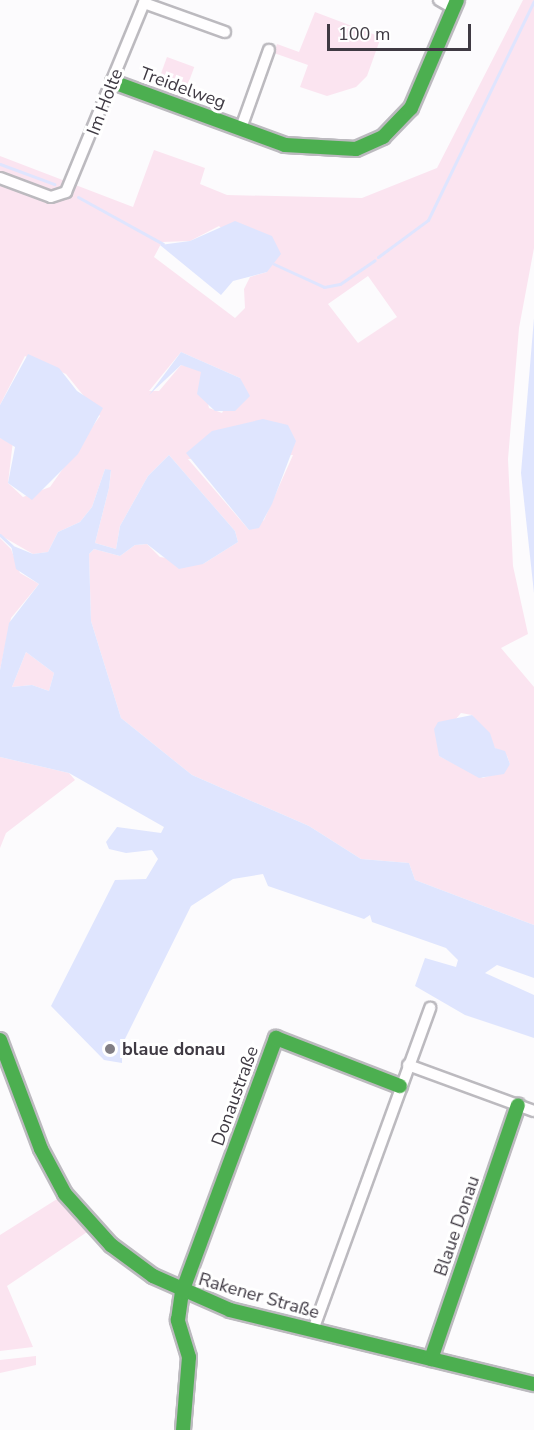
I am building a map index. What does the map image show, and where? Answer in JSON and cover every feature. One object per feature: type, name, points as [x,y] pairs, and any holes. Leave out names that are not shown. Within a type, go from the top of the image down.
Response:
[{"type":"street","name":"Im Holte","points":[[0,177],[59,197],[73,183],[144,1],[225,32]]},
{"type":"street","name":"Treidelweg","points":[[113,82],[285,145],[324,151],[356,149],[383,137],[411,108],[424,83],[449,2]]},
{"type":"street","name":"Treidelweg","points":[[241,128],[269,50]]},
{"type":"street","points":[[313,1330],[429,1008]]},
{"type":"street","name":"Donaustraße","points":[[182,1292],[276,1038],[400,1086]]},
{"type":"street","name":"Rakener Straße","points":[[0,1040],[41,1149],[65,1194],[111,1245],[182,1292],[313,1330],[534,1384]]},
{"type":"street","points":[[408,1065],[534,1111]]},
{"type":"street","name":"Blaue Donau","points":[[431,1359],[518,1105]]},
{"type":"street","points":[[182,1292],[178,1320],[189,1357],[183,1430]]},
{"type":"shaded area","points":[[523,0],[534,0],[534,248],[519,328],[508,459],[513,566],[528,634],[501,648],[534,687],[534,925],[415,880],[409,863],[361,859],[309,826],[192,775],[121,718],[91,621],[89,554],[94,549],[120,556],[135,545],[147,544],[160,557],[203,564],[238,542],[235,531],[169,455],[148,476],[120,526],[116,549],[95,543],[109,488],[111,471],[105,469],[92,507],[80,522],[58,532],[48,552],[33,554],[0,535],[0,438],[13,441],[8,483],[23,497],[50,487],[100,416],[66,374],[25,356],[0,405],[0,156],[133,207],[154,150],[205,168],[200,184],[227,195],[362,198],[437,168]],"holes":[[[219,226],[267,272],[250,277],[244,289],[245,308],[235,318],[154,257],[162,242],[190,241]],[[368,276],[397,317],[358,343],[328,304]],[[181,352],[240,378],[222,413],[209,408],[201,371],[187,366],[181,365],[159,391],[149,391]],[[293,455],[264,520],[249,530],[188,459]],[[461,713],[472,715],[495,748],[507,756],[510,764],[500,772],[483,778],[439,756],[438,740]]]},
{"type":"shaded area","points":[[315,12],[381,37],[367,76],[356,87],[327,96],[300,87],[308,65],[274,53],[277,44],[299,52]]},
{"type":"shaded area","points":[[167,57],[194,67],[181,103],[154,93]]},
{"type":"shaded area","points":[[0,538],[11,549],[20,573],[39,584],[11,618],[0,670]]},
{"type":"shaded area","points":[[26,652],[54,673],[49,691],[32,685],[12,687]]},
{"type":"shaded area","points":[[0,757],[69,773],[75,780],[6,833],[0,848]]},
{"type":"shaded area","points":[[65,1194],[93,1228],[7,1286],[33,1347],[0,1351],[0,1235]]},
{"type":"shaded area","points":[[36,1356],[36,1365],[0,1373],[0,1360]]},
{"type":"water","points":[[235,221],[272,236],[281,254],[267,272],[233,281],[221,295],[160,245],[190,241]]},
{"type":"water","points":[[534,318],[534,593],[521,473]]},
{"type":"water","points":[[181,352],[240,378],[250,396],[235,411],[215,411],[197,394],[201,372],[181,365],[149,395]]},
{"type":"water","points":[[28,354],[59,368],[77,391],[103,408],[78,454],[32,500],[8,483],[15,447],[0,438],[0,405]]},
{"type":"water","points":[[263,419],[288,425],[296,441],[272,504],[259,528],[249,530],[186,453],[212,431]]},
{"type":"water","points":[[169,455],[235,531],[238,542],[203,564],[179,569],[147,544],[135,545],[120,556],[94,549],[89,554],[91,621],[121,718],[192,775],[309,826],[361,859],[409,863],[415,880],[534,925],[534,978],[497,965],[485,973],[534,995],[534,1038],[465,1015],[415,986],[425,958],[456,967],[458,960],[446,948],[372,922],[370,915],[364,919],[268,886],[263,874],[233,879],[191,906],[122,1045],[122,1063],[104,1060],[51,1006],[115,880],[146,879],[158,859],[152,850],[126,853],[109,849],[106,842],[117,827],[161,833],[164,827],[69,773],[0,757],[0,670],[9,623],[39,584],[16,569],[11,545],[33,554],[48,552],[58,532],[80,522],[92,507],[105,469],[111,470],[109,488],[95,543],[116,549],[120,526],[148,476]],"holes":[[[26,652],[54,673],[49,691],[32,685],[12,687]]]},
{"type":"water","points":[[472,715],[490,733],[495,748],[505,751],[510,764],[504,774],[479,778],[439,756],[434,729],[438,722]]},
{"type":"waterway","points":[[378,257],[428,220],[534,1]]},
{"type":"waterway","points":[[0,164],[54,184]]},
{"type":"waterway","points":[[78,197],[163,244]]},
{"type":"waterway","points":[[274,264],[324,287],[340,284],[375,260]]},
{"type":"waterway","points":[[0,535],[12,546]]},
{"type":"traffic: fast","points":[[113,82],[285,145],[356,149],[383,137],[411,108],[457,0]]},
{"type":"traffic: fast","points":[[183,1430],[189,1357],[178,1320],[182,1292],[276,1038],[400,1086]]},
{"type":"traffic: fast","points":[[0,1040],[41,1149],[65,1194],[111,1245],[153,1276],[230,1310],[534,1384]]},
{"type":"traffic: fast","points":[[431,1359],[518,1105]]},
{"type":"place","name":"blaue donau","points":[[110,1049]]}]
